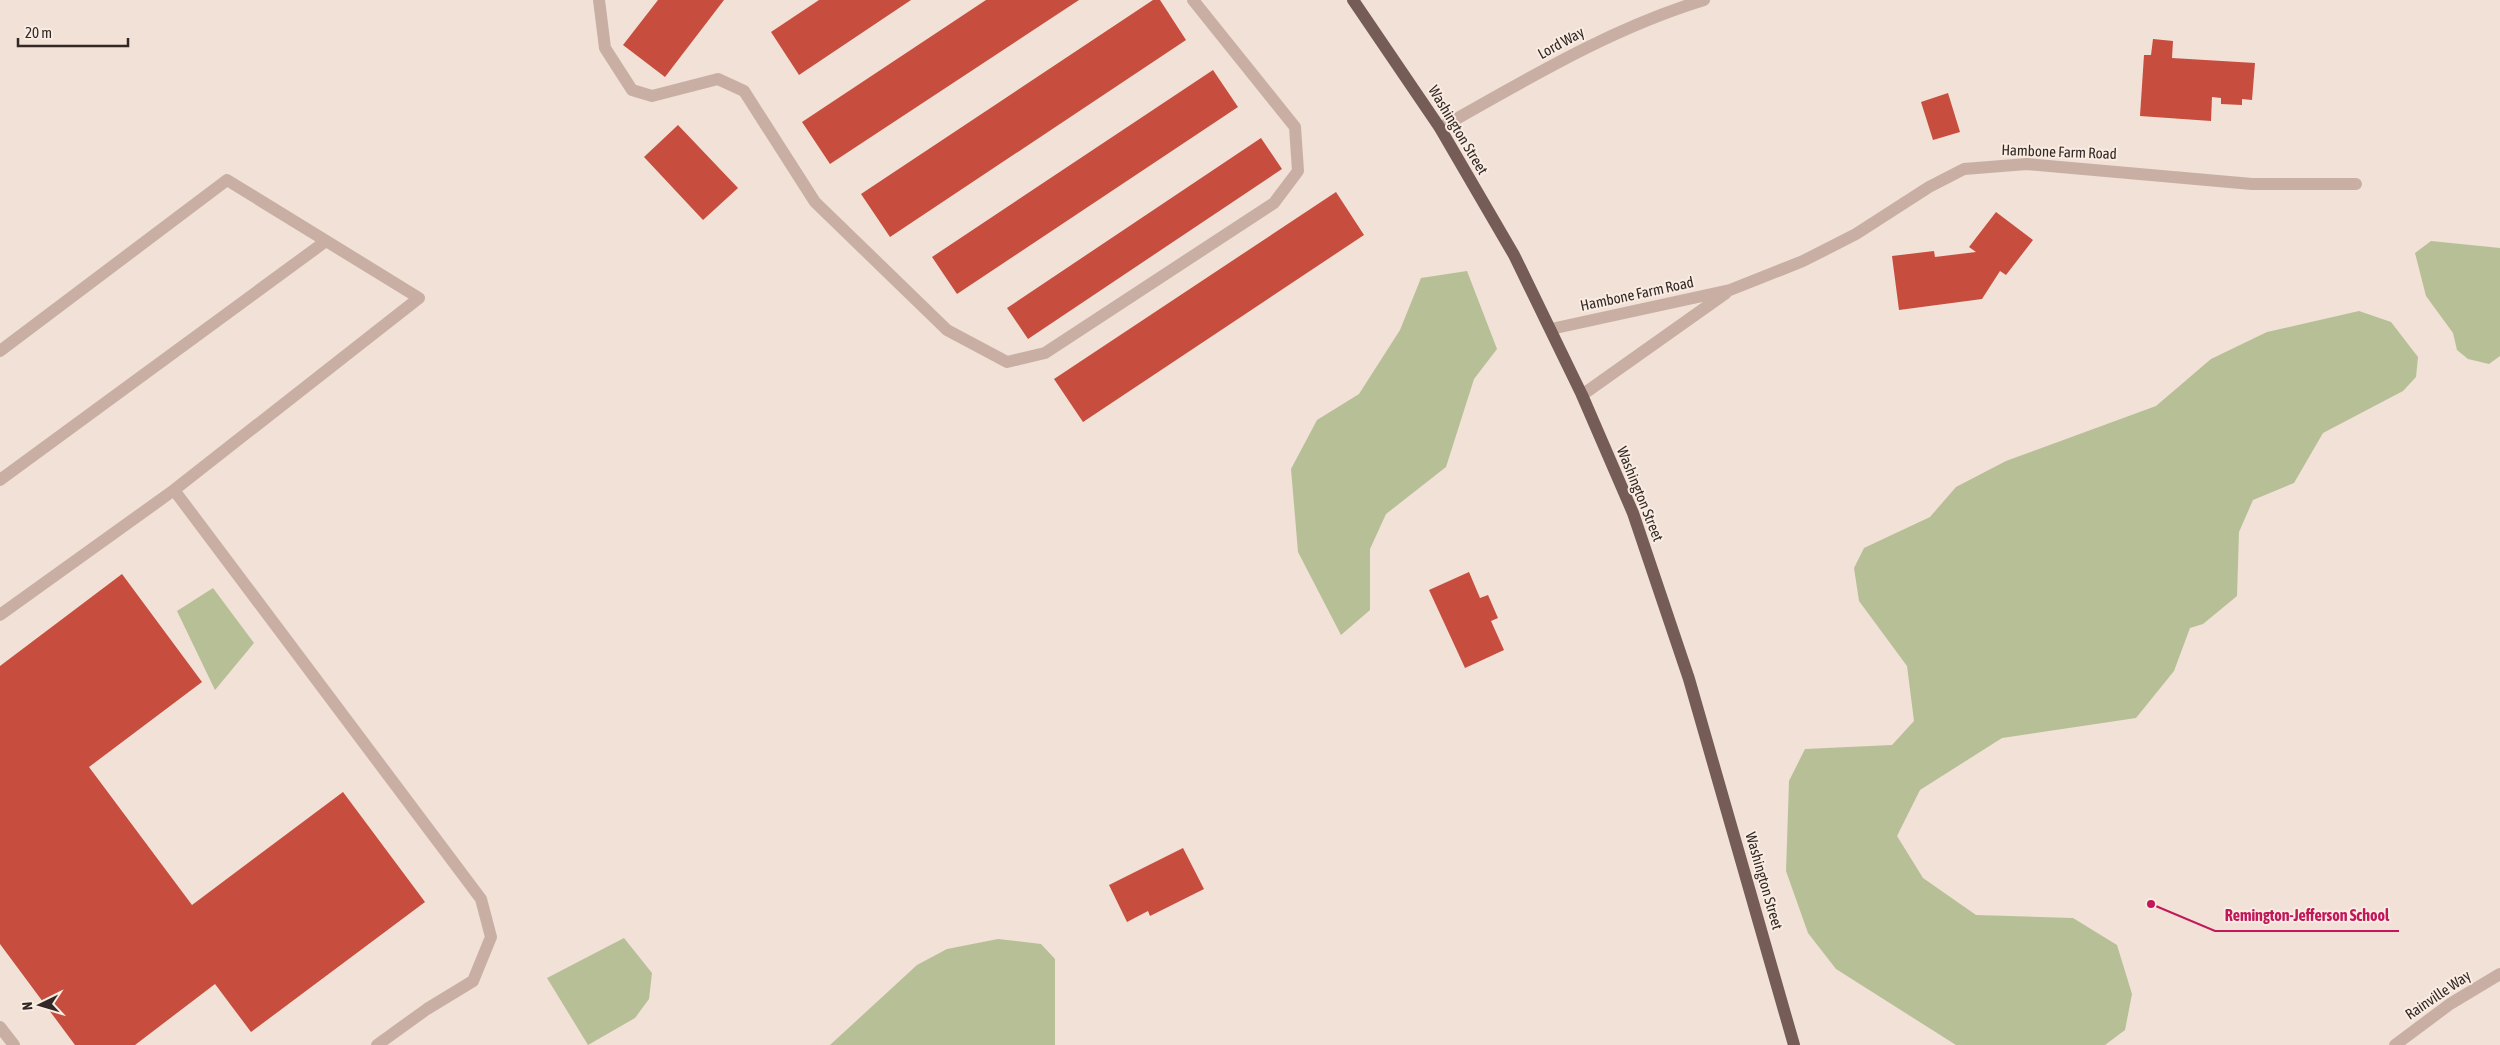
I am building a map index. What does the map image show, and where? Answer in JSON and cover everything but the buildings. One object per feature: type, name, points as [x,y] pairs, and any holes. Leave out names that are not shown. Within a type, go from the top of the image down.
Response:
[{"type":"main road","name":"Washington Street","points":[[1353,0],[1440,128],[1514,255],[1582,395],[1633,513],[1689,678],[1794,1045]]},
{"type":"street","points":[[599,0],[604,48],[632,90],[652,96],[718,79],[744,91],[815,202],[947,330],[1007,362],[1045,353],[1274,204],[1298,171],[1294,127],[1193,0]]},
{"type":"street","name":"Lord Way","points":[[1440,128],[1592,44],[1629,27],[1704,0]]},
{"type":"street","name":"Hambone Farm Road","points":[[1551,329],[1730,290],[1803,261],[1856,234],[1929,188],[1964,169],[2027,164],[2252,184],[2356,184]]},
{"type":"street","points":[[0,351],[227,180],[419,298],[174,490],[0,615]]},
{"type":"street","points":[[0,480],[326,241]]},
{"type":"street","name":"Hambone Farm Road","points":[[1582,395],[1730,290]]},
{"type":"street","points":[[174,490],[481,899],[491,937],[473,981],[426,1009],[377,1045]]},
{"type":"street","name":"Rainville Way","points":[[2395,1045],[2450,1004],[2500,974]]},
{"type":"street","points":[[0,1027],[14,1045]]},
{"type":"green space","points":[[2431,241],[2500,248],[2500,356],[2489,364],[2468,359],[2457,350],[2453,333],[2426,296],[2415,253]]},
{"type":"green space","points":[[1467,271],[1497,349],[1474,379],[1446,467],[1386,514],[1370,549],[1370,610],[1341,635],[1298,552],[1291,469],[1317,420],[1359,394],[1400,330],[1421,278]]},
{"type":"green space","points":[[2359,311],[2391,322],[2418,357],[2416,377],[2403,391],[2323,433],[2294,483],[2253,500],[2239,532],[2237,596],[2203,624],[2190,628],[2174,671],[2136,718],[2002,738],[1920,790],[1897,836],[1923,878],[1976,915],[2073,918],[2117,945],[2132,994],[2125,1030],[2105,1045],[1956,1045],[1836,969],[1808,933],[1786,871],[1789,781],[1805,749],[1892,745],[1914,721],[1907,666],[1859,601],[1854,568],[1864,548],[1930,517],[1956,487],[2006,461],[2156,406],[2211,359],[2267,332]]},
{"type":"green space","points":[[213,588],[254,643],[215,690],[177,611]]},
{"type":"green space","points":[[624,938],[652,973],[649,999],[635,1018],[588,1045],[547,978]]},
{"type":"green space","points":[[998,939],[1041,944],[1055,959],[1055,1045],[830,1045],[917,965],[947,949]]},
{"type":"place","name":"Remington-Jefferson School","points":[[2151,904]]}]
